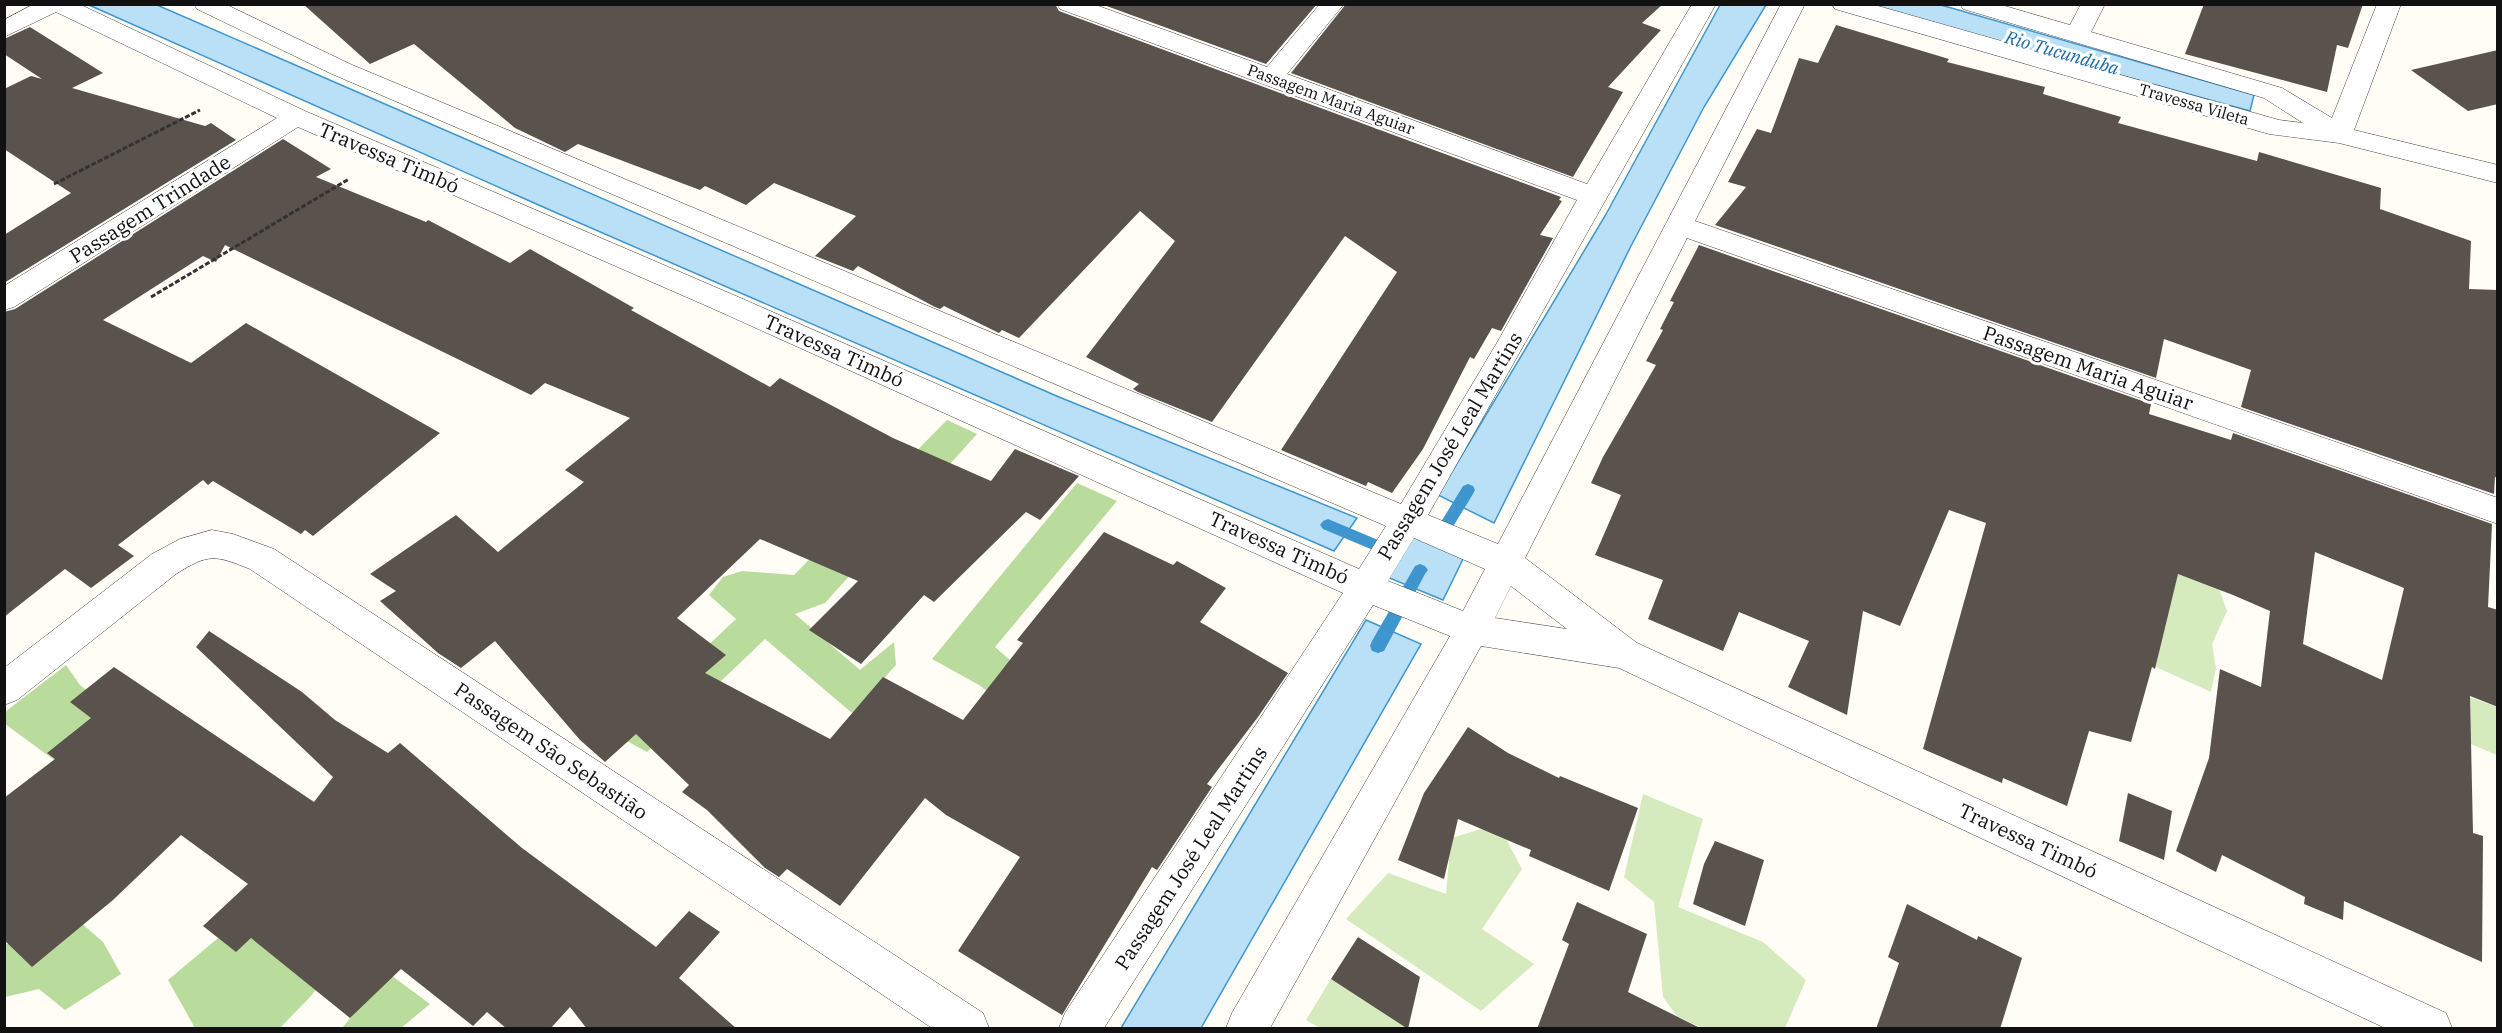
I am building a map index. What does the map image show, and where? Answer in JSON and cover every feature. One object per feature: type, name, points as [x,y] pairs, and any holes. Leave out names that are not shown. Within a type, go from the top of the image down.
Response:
[{"type":"street","points":[[4,30],[53,4]]},
{"type":"street","name":"Travessa Timbó","points":[[59,4],[296,117],[1373,583],[1437,615],[1471,629],[1624,654]]},
{"type":"street","name":"Travessa Timbó","points":[[206,4],[341,69],[1407,528],[1492,557],[1624,654],[2431,1029]]},
{"type":"street","name":"Passagem Maria Aguiar","points":[[1068,4],[1593,196]]},
{"type":"street","points":[[1271,77],[1333,4]]},
{"type":"street","name":"Passagem José Leal Martins","points":[[1080,1029],[1407,528],[1593,196],[1704,4]]},
{"type":"street","points":[[1247,1029],[1471,629],[1492,557],[1678,225],[1793,4]]},
{"type":"street","name":"Travessa Vileta","points":[[1843,4],[2278,128],[2339,135],[2498,174]]},
{"type":"street","name":"Travessa Vileta","points":[[1971,4],[2272,93],[2339,135]]},
{"type":"street","points":[[2077,35],[2093,4]]},
{"type":"street","points":[[2339,135],[2389,4]]},
{"type":"street","name":"Passagem Trindade","points":[[4,300],[296,117]]},
{"type":"street","name":"Passagem Maria Aguiar","points":[[1678,225],[2498,511]]},
{"type":"street","name":"Passagem São Sebastião","points":[[4,689],[164,564],[186,550],[203,543],[221,543],[262,559],[968,1029]]},
{"type":"path","points":[[54,184],[239,90]]},
{"type":"path","points":[[151,297],[385,156]]},
{"type":"green space","points":[[947,420],[977,434],[825,603],[795,614],[860,670],[894,642],[896,665],[852,713],[765,639],[647,752],[614,734],[736,619],[709,595],[723,577],[742,571],[794,575]]},
{"type":"green space","points":[[1077,483],[1117,501],[995,647],[1034,681],[1007,706],[979,685],[932,659]]},
{"type":"green space","points":[[2173,572],[2219,588],[2227,611],[2212,644],[2216,668],[2211,692],[2156,667]]},
{"type":"green space","points":[[66,665],[80,685],[123,720],[154,833],[5,724],[5,712]]},
{"type":"green space","points":[[2425,681],[2497,707],[2497,755],[2376,705]]},
{"type":"green space","points":[[1643,794],[1703,819],[1678,907],[1763,942],[1806,980],[1785,1028],[1702,1028],[1677,1016],[1663,997],[1654,902],[1624,877]]},
{"type":"green space","points":[[1498,824],[1522,869],[1482,929],[1534,964],[1481,1011],[1346,919],[1388,873],[1446,894],[1451,838]]},
{"type":"green space","points":[[286,881],[351,947],[310,997],[280,1028],[195,1028],[168,980]]},
{"type":"green space","points":[[79,921],[103,942],[121,974],[65,1010],[39,989],[5,997],[4,945]]},
{"type":"green space","points":[[388,973],[430,1004],[401,1028],[342,1028]]},
{"type":"green space","points":[[1331,979],[1410,1028],[1320,1028],[1306,1020]]},
{"type":"water","points":[[89,5],[157,5],[1059,397],[1357,518],[1334,551],[559,214]]},
{"type":"water","points":[[1720,5],[1766,5],[1704,107],[1631,246],[1494,523],[1438,495],[1605,216]]},
{"type":"water","name":"Rio Tucunduba","points":[[1866,5],[1941,5],[2254,95],[2250,111]]},
{"type":"water","points":[[1416,530],[1467,551],[1443,600],[1387,577]]},
{"type":"water","points":[[1366,620],[1421,644],[1201,1028],[1121,1028]]},
{"type":"building","points":[[303,4],[1055,4],[1059,11],[1561,197],[1559,200],[1562,201],[1540,235],[1553,238],[1501,331],[1492,328],[1474,359],[1470,357],[1423,449],[1392,493],[1368,482],[1366,486],[1281,450],[1397,272],[1345,236],[1212,422],[1138,392],[1133,389],[1139,384],[1086,357],[1175,241],[1140,211],[1019,338],[1002,330],[999,333],[944,306],[940,309],[935,307],[858,266],[853,271],[815,256],[856,216],[774,183],[746,205],[705,186],[700,190],[578,144],[565,152],[515,128],[414,44],[370,64]]},
{"type":"building","points":[[1101,4],[1317,4],[1266,64]]},
{"type":"building","points":[[1346,4],[1663,4],[1642,23],[1661,30],[1608,87],[1623,92],[1573,177],[1291,73]]},
{"type":"building","points":[[2204,4],[2363,4],[2348,48],[2337,45],[2327,92],[2185,54]]},
{"type":"building","points":[[1836,25],[1949,59],[1947,62],[2045,87],[2043,94],[2121,117],[2118,123],[2257,161],[2259,152],[2381,188],[2380,209],[2471,241],[2469,289],[2498,290],[2498,478],[2495,477],[2494,494],[2241,407],[2251,370],[2164,339],[2156,378],[1715,225],[1746,187],[1728,182],[1757,129],[1771,133],[1799,58],[1818,63]]},
{"type":"building","points":[[30,27],[103,73],[72,88],[205,126],[211,123],[236,140],[4,283],[4,235],[71,193],[4,149],[4,89],[31,76],[42,79],[4,54],[4,39]]},
{"type":"building","points":[[2498,50],[2498,104],[2468,111],[2411,70]]},
{"type":"building","points":[[283,139],[331,169],[316,177],[426,222],[428,220],[510,263],[530,249],[634,308],[631,310],[770,387],[780,378],[893,438],[991,481],[1015,449],[1079,476],[1040,520],[1026,512],[934,602],[924,595],[861,664],[809,630],[858,581],[760,539],[677,618],[726,655],[705,673],[830,739],[883,677],[963,720],[1023,643],[1017,640],[1104,532],[1173,565],[1177,561],[1226,588],[1200,622],[1288,673],[1207,784],[1212,787],[1157,870],[1152,867],[1062,1015],[958,951],[1020,857],[946,815],[925,798],[840,906],[787,869],[779,877],[765,868],[707,810],[682,792],[689,785],[636,734],[605,762],[580,740],[495,641],[461,668],[438,653],[380,601],[396,591],[370,574],[456,515],[498,552],[584,482],[565,470],[630,418],[545,383],[531,395],[225,245],[216,262],[203,256],[103,320],[191,363],[246,323],[440,433],[313,536],[305,530],[301,534],[213,481],[208,485],[203,480],[118,545],[134,556],[91,588],[65,569],[4,617],[4,312],[15,309]]},
{"type":"building","points":[[1699,245],[2151,404],[2149,414],[2231,440],[2233,433],[2492,524],[2488,607],[2498,610],[2498,707],[2470,696],[2473,833],[2483,836],[2482,962],[2344,901],[2343,920],[2304,904],[2305,897],[2222,855],[2216,872],[2176,851],[2209,758],[2220,669],[2261,687],[2270,611],[2233,595],[2178,574],[2155,669],[2152,667],[2131,742],[2089,731],[2067,806],[2003,778],[2002,783],[1923,749],[1986,523],[1949,510],[1900,626],[1863,611],[1847,715],[1788,687],[1809,641],[1739,612],[1723,651],[1648,619],[1663,580],[1595,555],[1621,495],[1591,483],[1603,457],[1656,365],[1646,361],[1663,330],[1660,329],[1674,302],[1670,301]],"holes":[[[2315,552],[2404,588],[2382,680],[2303,644]]]},
{"type":"building","points":[[209,631],[302,692],[335,720],[388,753],[400,743],[522,848],[656,947],[689,911],[720,932],[679,978],[737,1029],[587,1029],[570,1007],[550,1029],[507,1029],[487,1012],[473,1026],[401,969],[350,1018],[251,938],[236,952],[203,926],[248,884],[181,835],[113,900],[32,967],[4,940],[4,798],[55,759],[47,753],[91,718],[70,702],[114,667],[314,802],[333,777],[196,647]]},
{"type":"building","points":[[1468,727],[1508,753],[1559,778],[1560,776],[1638,808],[1609,891],[1529,856],[1531,850],[1458,819],[1444,879],[1398,860],[1424,793]]},
{"type":"building","points":[[2128,793],[2172,811],[2164,860],[2119,841]]},
{"type":"building","points":[[1715,841],[1764,860],[1745,926],[1693,904],[1704,864]]},
{"type":"building","points":[[1577,902],[1647,934],[1628,992],[1702,1029],[1537,1029],[1569,944],[1562,940]]},
{"type":"building","points":[[1907,904],[1977,940],[1978,936],[2022,958],[2000,1029],[1876,1029],[1899,963],[1888,957]]},
{"type":"building","points":[[1358,937],[1420,977],[1408,1029],[1331,979]]},
{"type":"waterway","points":[[1438,539],[1468,490]]},
{"type":"waterway","points":[[1328,525],[1392,552]]},
{"type":"waterway","points":[[1378,646],[1420,570]]}]
